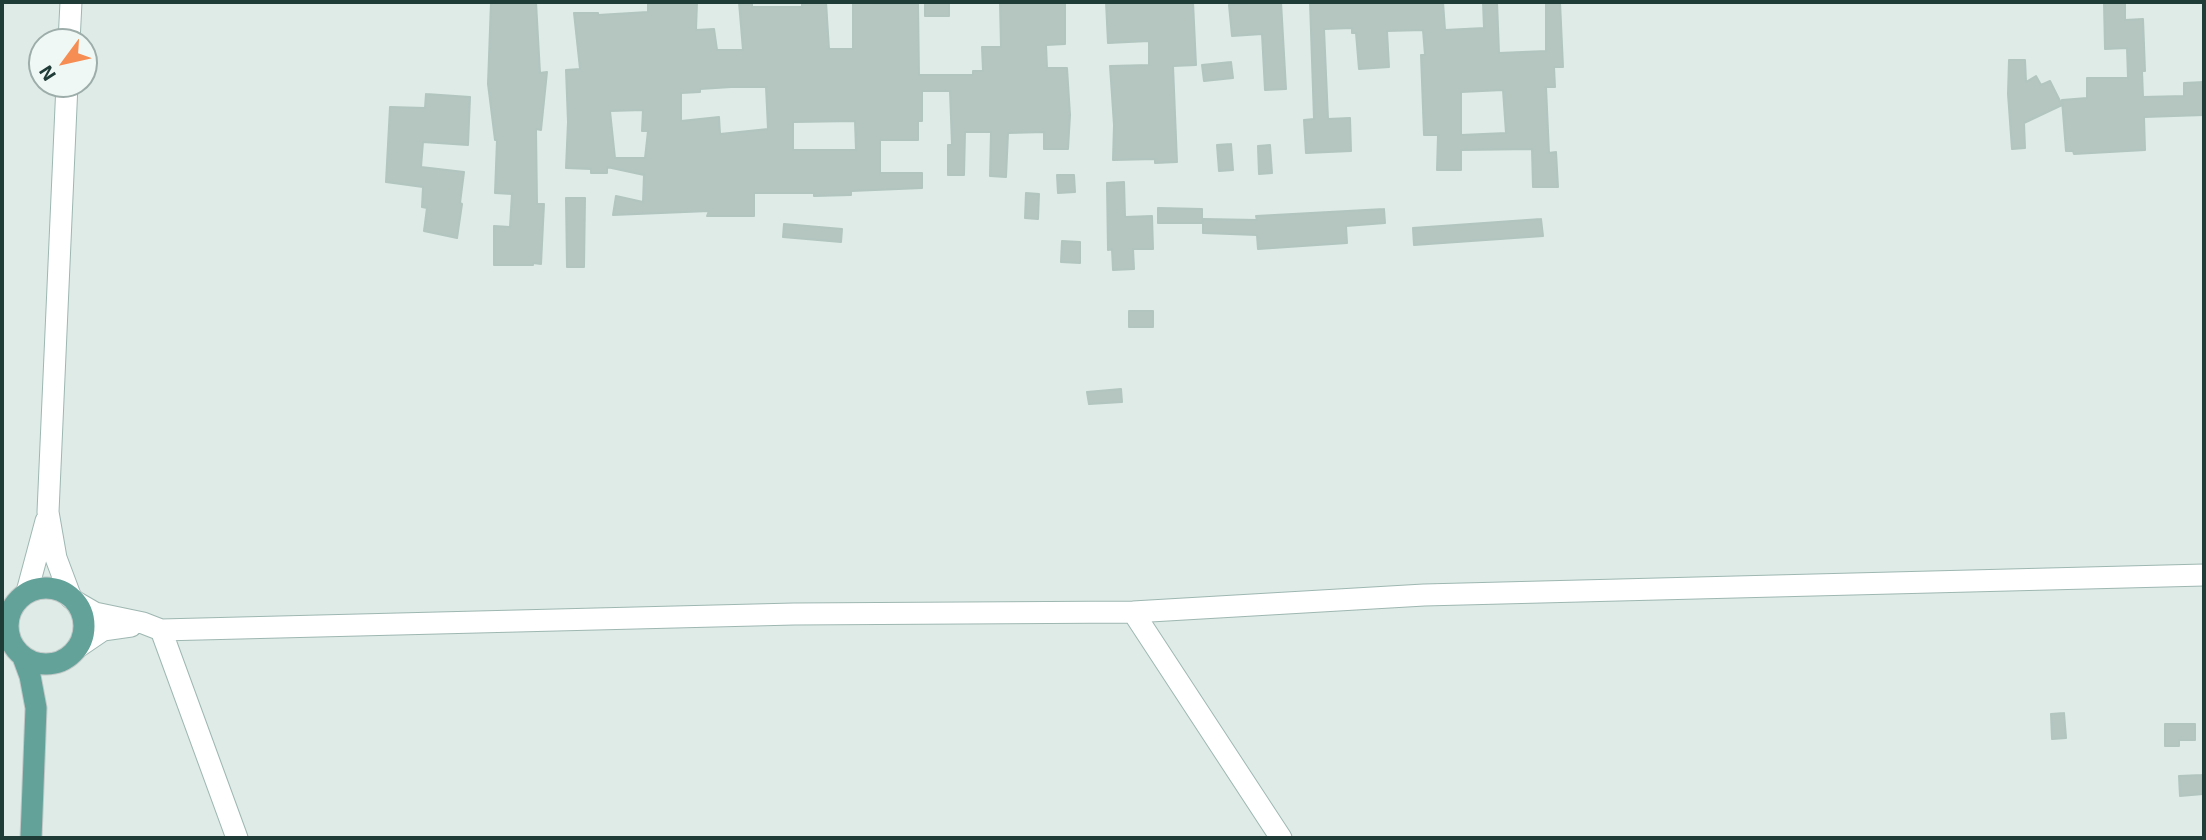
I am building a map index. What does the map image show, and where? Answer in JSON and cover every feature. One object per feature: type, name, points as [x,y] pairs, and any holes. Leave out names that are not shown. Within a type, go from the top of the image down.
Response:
[{"type":"main road","points":[[70,28],[71,2]]},
{"type":"main road","points":[[14,650],[43,664],[71,654],[83,636],[82,612],[56,558],[48,512],[67,98]]},
{"type":"main road","points":[[31,838],[36,725],[33,690],[10,640],[8,627],[48,512]]},
{"type":"main road","points":[[36,725],[51,674],[71,654],[103,630],[794,614],[1133,611],[1438,595],[2204,575]]},
{"type":"main road","points":[[15,602],[38,588],[50,588],[61,591],[95,613],[152,627]]},
{"type":"main road","points":[[1133,611],[1281,838]]},
{"type":"main road","points":[[152,627],[237,838]]},
{"type":"building","points":[[491,2],[536,2],[540,73],[547,72],[541,130],[536,129],[537,204],[544,204],[541,264],[494,265],[494,226],[510,227],[512,194],[495,193],[497,140],[488,84]]},
{"type":"building","points":[[648,2],[697,2],[696,30],[714,29],[717,50],[743,50],[739,2],[752,2],[752,7],[802,7],[802,2],[826,2],[829,49],[853,49],[853,2],[918,4],[919,75],[973,75],[973,71],[983,71],[982,47],[1001,47],[1000,2],[1065,2],[1065,44],[1046,45],[1047,68],[1067,68],[1070,115],[1068,149],[1044,149],[1044,132],[1008,133],[1006,177],[990,176],[991,132],[965,132],[964,175],[948,175],[948,145],[952,145],[950,91],[922,91],[922,121],[918,121],[918,140],[880,140],[880,173],[922,173],[922,188],[851,191],[851,195],[754,193],[754,216],[707,216],[709,211],[613,215],[616,196],[643,202],[644,175],[607,167],[607,173],[566,168],[566,70],[580,69],[574,13],[598,15],[648,12]],"holes":[[[731,87],[766,87],[768,129],[720,134],[719,117],[681,121],[681,93]],[[643,110],[642,131],[648,131],[645,158],[615,158],[610,111]],[[855,121],[856,150],[793,150],[793,122]]]},
{"type":"building","points":[[925,2],[949,2],[949,16],[925,16]]},
{"type":"building","points":[[1106,2],[1193,2],[1196,65],[1173,66],[1177,162],[1155,163],[1155,159],[1113,160],[1114,125],[1110,66],[1149,65],[1149,41],[1108,43]]},
{"type":"building","points":[[1281,2],[1286,89],[1265,90],[1262,34],[1232,36],[1229,5]]},
{"type":"building","points":[[1310,2],[1443,2],[1445,30],[1484,28],[1483,2],[1497,2],[1499,53],[1546,51],[1546,2],[1560,2],[1563,67],[1554,67],[1555,87],[1546,87],[1549,153],[1556,152],[1558,187],[1533,187],[1532,149],[1461,150],[1461,170],[1437,170],[1438,135],[1424,135],[1421,55],[1425,55],[1423,30],[1387,31],[1389,67],[1359,69],[1356,33],[1352,33],[1352,28],[1324,29],[1328,119],[1350,118],[1351,151],[1306,153],[1304,120],[1314,119]],"holes":[[[1503,90],[1506,133],[1461,135],[1461,92]]]},
{"type":"building","points":[[2104,2],[2125,2],[2125,20],[2143,19],[2143,97],[2184,96],[2184,83],[2204,82],[2204,115],[2144,117],[2145,150],[2074,154],[2073,151],[2066,151],[2062,100],[2087,98],[2087,78],[2128,78],[2127,48],[2105,49]]},
{"type":"building","points":[[2009,60],[2025,60],[2026,82],[2036,76],[2041,85],[2050,81],[2062,105],[2024,123],[2025,148],[2012,149],[2008,94]]},
{"type":"building","points":[[1231,62],[1233,78],[1204,81],[1202,65]]},
{"type":"building","points":[[426,94],[470,97],[468,145],[423,142],[421,167],[464,172],[457,238],[424,231],[427,208],[422,207],[423,187],[386,182],[390,107],[425,108]]},
{"type":"building","points":[[1231,144],[1233,170],[1219,171],[1217,145]]},
{"type":"building","points":[[1270,145],[1272,173],[1259,174],[1258,146]]},
{"type":"building","points":[[1057,175],[1074,175],[1075,192],[1058,193]]},
{"type":"building","points":[[1124,182],[1125,217],[1152,216],[1153,249],[1133,249],[1134,269],[1113,270],[1112,249],[1108,250],[1107,183]]},
{"type":"building","points":[[1026,193],[1039,194],[1038,219],[1025,218]]},
{"type":"building","points":[[566,198],[585,198],[584,267],[567,267]]},
{"type":"building","points":[[1158,208],[1202,209],[1202,223],[1158,223]]},
{"type":"building","points":[[1384,209],[1385,223],[1346,226],[1347,243],[1258,249],[1257,235],[1203,233],[1203,219],[1257,220],[1256,216]]},
{"type":"building","points":[[1541,219],[1543,236],[1414,245],[1413,228]]},
{"type":"building","points":[[784,224],[842,229],[841,242],[783,237]]},
{"type":"building","points":[[1062,241],[1080,242],[1080,263],[1061,262]]},
{"type":"building","points":[[1129,311],[1153,311],[1153,327],[1129,327]]},
{"type":"building","points":[[1121,389],[1122,402],[1089,404],[1087,392]]},
{"type":"building","points":[[2064,713],[2066,738],[2052,739],[2051,714]]},
{"type":"building","points":[[2165,724],[2195,724],[2195,740],[2179,740],[2179,746],[2165,746]]},
{"type":"building","points":[[2202,775],[2203,794],[2180,796],[2179,776]]}]
